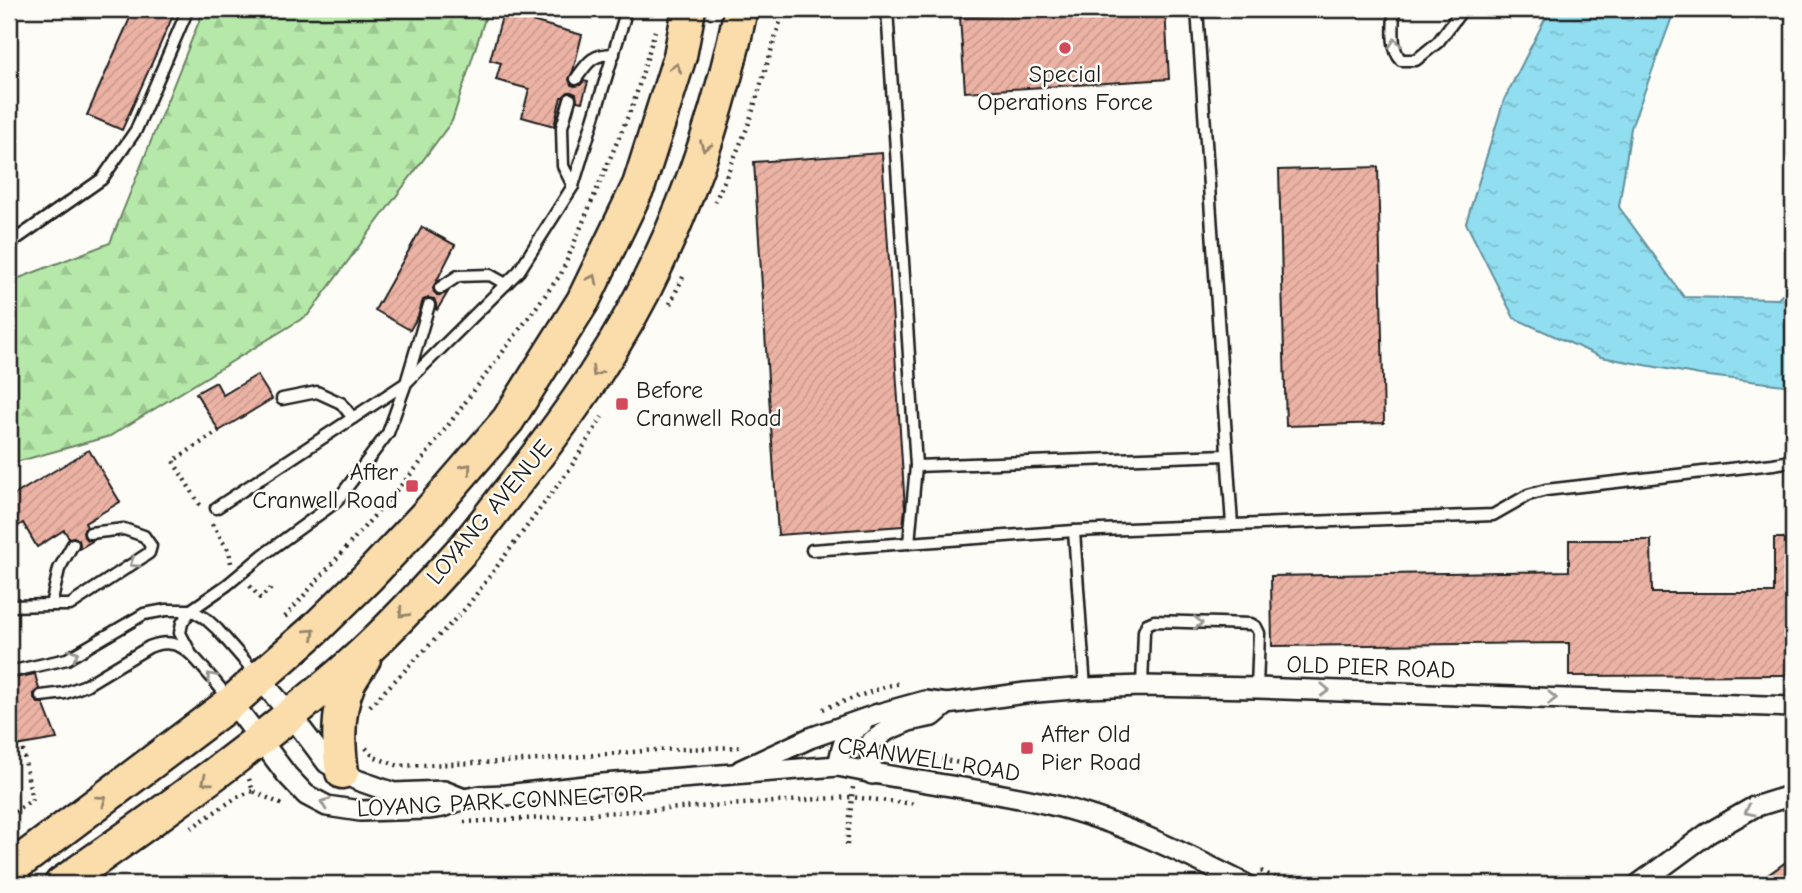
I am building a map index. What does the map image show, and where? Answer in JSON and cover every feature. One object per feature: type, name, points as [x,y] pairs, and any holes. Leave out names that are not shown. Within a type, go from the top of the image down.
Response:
[{"type":"main road","name":"LOYANG AVENUE","points":[[9,870],[232,702],[314,630],[427,514],[508,420],[583,301],[639,185],[680,56],[689,9]]},
{"type":"main road","name":"LOYANG AVENUE","points":[[61,884],[177,803],[248,749],[374,643],[466,546],[557,430],[590,382],[657,265],[710,132],[729,66],[741,9]]},
{"type":"main road","points":[[342,772],[339,748],[341,711],[349,684],[374,643]]},
{"type":"street","name":"CRANWELL ROAD","points":[[259,678],[327,762],[342,772],[394,793],[440,791],[464,799]]},
{"type":"street","name":"OLD PIER ROAD","points":[[733,774],[789,748],[878,714],[925,702],[947,704],[1085,688],[1257,688],[1793,707]]},
{"type":"street","name":"CRANWELL ROAD","points":[[232,702],[248,749],[287,775],[306,794],[327,806],[360,811],[414,810],[442,807],[464,799],[603,784],[838,766],[1050,804],[1126,828],[1245,884]]},
{"type":"street","name":"OLD PIER ROAD","points":[[872,774],[872,741],[909,721],[933,716],[947,704]]},
{"type":"street","name":"OLD PIER ROAD","points":[[838,766],[849,733],[878,714]]},
{"type":"street","points":[[1639,884],[1707,834],[1754,807],[1793,795]]},
{"type":"lane","points":[[9,244],[102,179],[136,130],[188,9]]},
{"type":"lane","points":[[887,9],[916,466],[909,543]]},
{"type":"lane","points":[[1197,9],[1232,525]]},
{"type":"lane","points":[[1394,9],[1394,49],[1397,56],[1401,60],[1416,60],[1438,42],[1463,9]]},
{"type":"lane","points":[[216,508],[406,383],[519,271],[573,186],[624,19]]},
{"type":"lane","points":[[576,79],[587,63],[600,54],[614,54]]},
{"type":"lane","points":[[570,99],[562,127],[563,166],[573,186]]},
{"type":"lane","points":[[440,288],[458,276],[490,275],[506,284]]},
{"type":"lane","points":[[190,652],[180,633],[182,623],[191,610],[336,502],[388,433],[429,305]]},
{"type":"lane","points":[[282,400],[317,392],[341,403],[353,418]]},
{"type":"lane","points":[[916,466],[1227,455]]},
{"type":"lane","points":[[812,550],[1074,531],[1493,515],[1528,495],[1546,490],[1773,464],[1793,457]]},
{"type":"lane","points":[[9,606],[70,605],[149,554],[151,546],[144,536],[124,529],[90,533]]},
{"type":"lane","points":[[1074,531],[1085,688]]},
{"type":"lane","points":[[51,605],[59,569],[73,544]]},
{"type":"lane","points":[[9,672],[67,659],[144,614],[166,610],[191,610]]},
{"type":"lane","name":"CRANWELL ROAD","points":[[191,610],[217,629],[259,678]]},
{"type":"lane","points":[[1142,686],[1144,631],[1147,624],[1154,621],[1251,624],[1256,627],[1259,634],[1257,688]]},
{"type":"lane","points":[[41,696],[65,693],[86,685],[159,643],[170,643],[190,652]]},
{"type":"lane","name":"CRANWELL ROAD","points":[[190,652],[232,702]]},
{"type":"path","points":[[276,626],[417,467],[561,274],[634,102],[657,22]]},
{"type":"path","points":[[361,741],[374,757],[399,766],[526,761],[669,750],[789,748]]},
{"type":"path","points":[[9,816],[32,800],[22,745]]},
{"type":"path","points":[[248,749],[247,773],[253,791],[290,808]]},
{"type":"path","name":"LOYANG PARK CONNECTOR","points":[[457,823],[851,797],[920,804]]},
{"type":"path","points":[[847,845],[850,808]]},
{"type":"green space","points":[[204,9],[488,9],[452,121],[308,315],[110,436],[9,464],[9,282],[110,243]]},
{"type":"water","points":[[1550,9],[1675,9],[1631,128],[1619,207],[1684,297],[1778,299],[1793,284],[1793,386],[1700,375],[1601,357],[1514,318],[1466,223],[1504,100]]},
{"type":"building","points":[[134,9],[176,9],[122,130],[87,115]]},
{"type":"building","name":"Special Operations Force","points":[[1090,9],[1165,9],[1169,79],[965,92],[960,17]]},
{"type":"building","points":[[503,13],[582,35],[569,79],[571,85],[575,86],[584,81],[588,82],[582,102],[577,101],[576,94],[571,92],[561,97],[554,126],[522,117],[529,89],[496,80],[501,63],[490,60]]},
{"type":"building","points":[[882,153],[905,508],[903,526],[778,535],[754,162]]},
{"type":"building","points":[[1378,167],[1384,423],[1286,426],[1279,170]]},
{"type":"building","points":[[422,227],[455,245],[433,288],[437,295],[448,292],[437,310],[434,299],[423,300],[410,330],[375,310]]},
{"type":"building","points":[[257,375],[272,399],[219,431],[196,393],[216,382],[223,395]]},
{"type":"building","points":[[89,450],[120,502],[85,523],[87,527],[83,531],[84,537],[94,540],[79,549],[79,540],[69,538],[64,530],[37,547],[23,523],[9,532],[9,498]]},
{"type":"building","points":[[1774,538],[1793,538],[1793,675],[1569,676],[1569,643],[1272,646],[1271,576],[1569,571],[1569,540],[1651,540],[1652,593],[1774,593]]},
{"type":"building","points":[[35,674],[39,689],[34,693],[34,698],[38,703],[43,703],[57,739],[9,747],[9,679]]},
{"type":"building","points":[[1793,857],[1793,884],[1755,884]]},
{"type":"place","name":"Special Operations Force","points":[[1065,48]]},
{"type":"place","name":"Before Cranwell Road","points":[[622,404]]},
{"type":"place","name":"After Cranwell Road","points":[[412,486]]},
{"type":"place","name":"After Old Pier Road","points":[[1027,748]]}]
